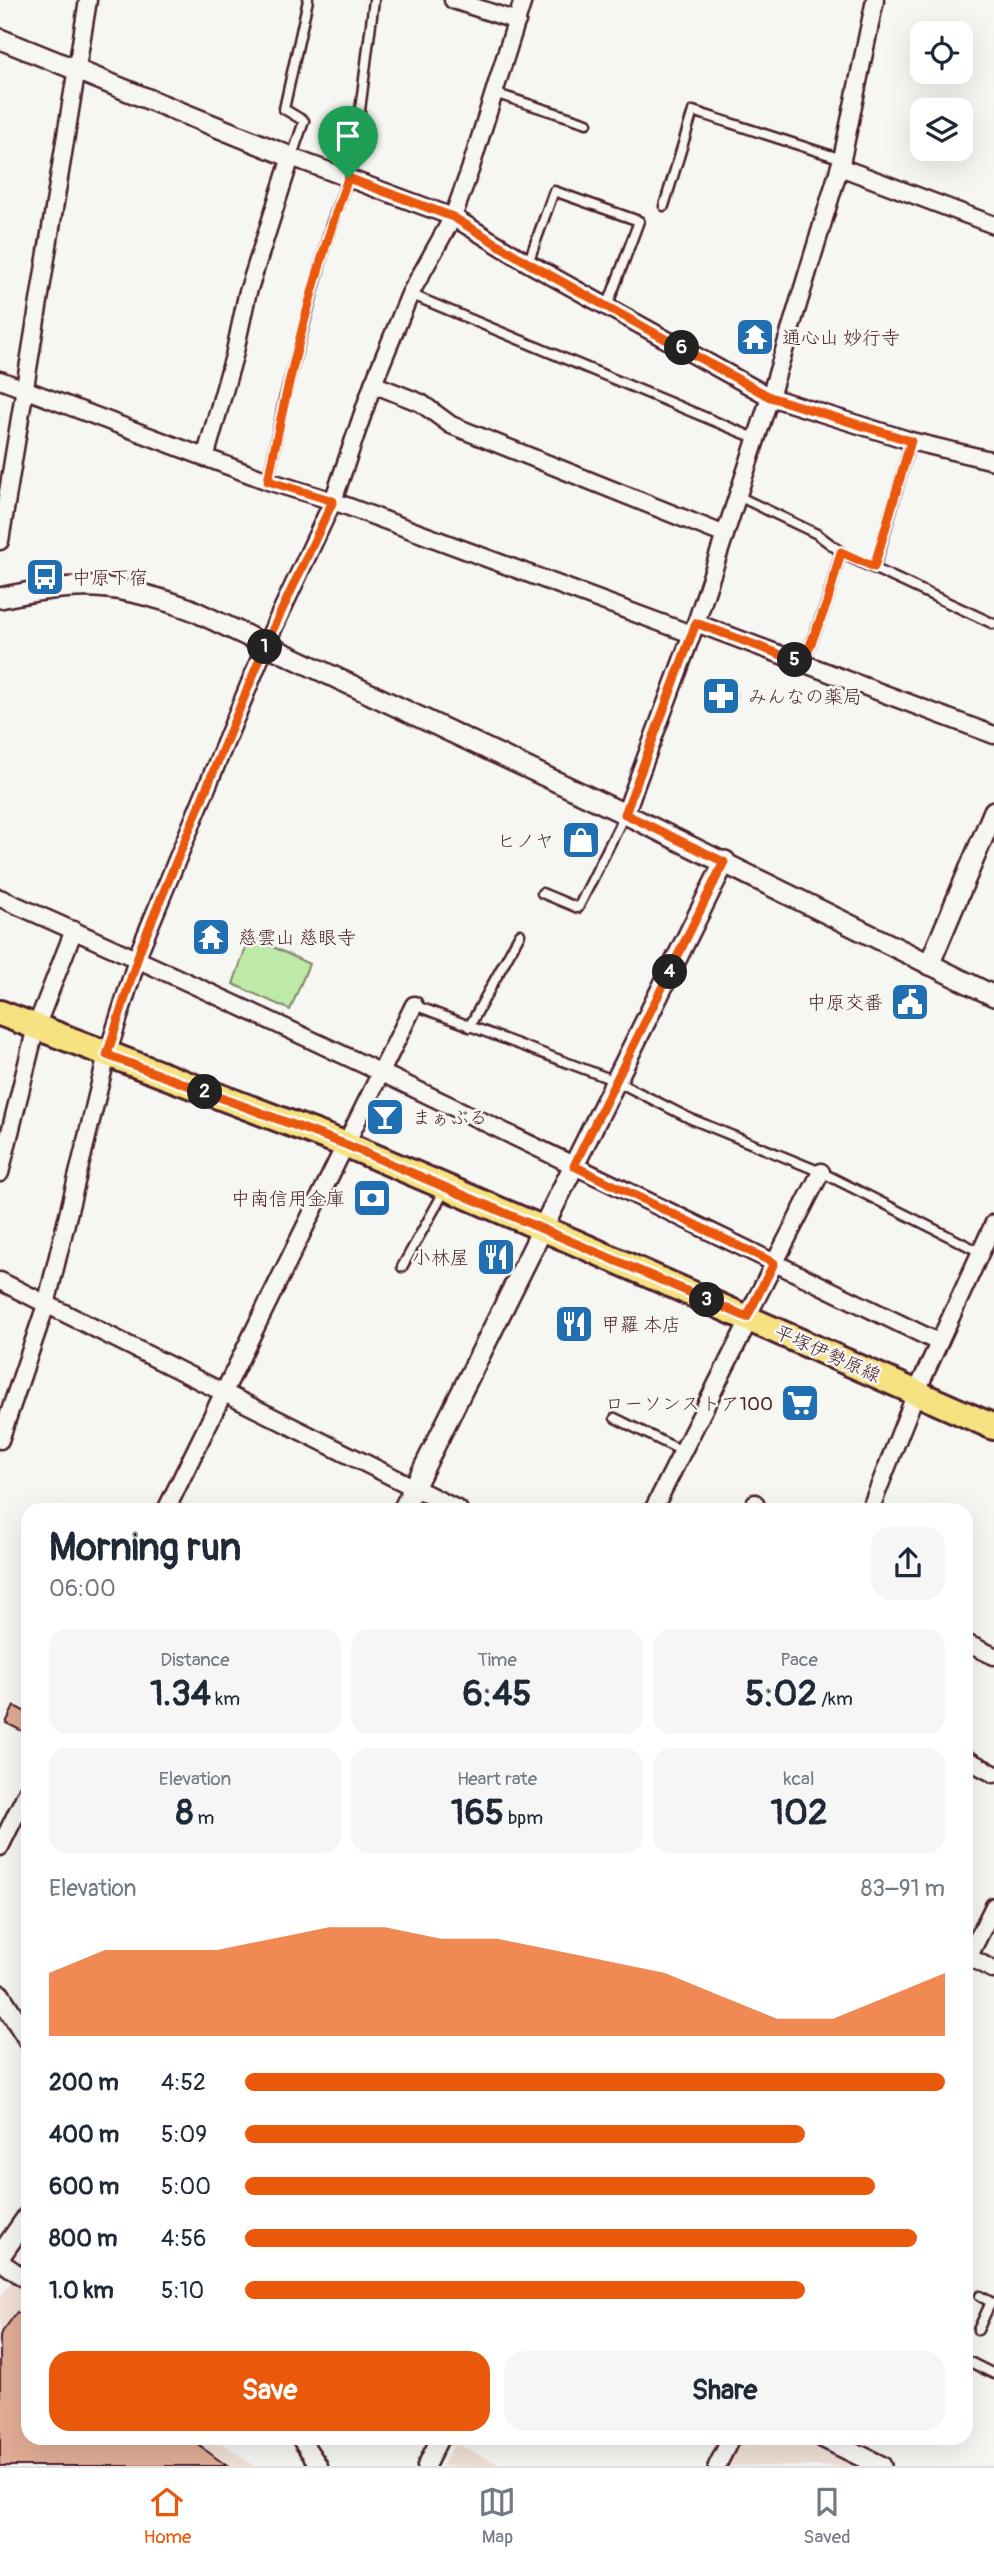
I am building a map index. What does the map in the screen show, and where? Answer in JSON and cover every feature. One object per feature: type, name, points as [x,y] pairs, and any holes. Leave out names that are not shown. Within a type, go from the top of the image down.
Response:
[{"type":"main road","name":"平塚伊勢原線","points":[[0,1013],[347,1145],[543,1228],[994,1427]]},
{"type":"street","points":[[0,541],[88,0]]},
{"type":"street","points":[[453,0],[517,20]]},
{"type":"street","points":[[0,1440],[46,1305],[107,1055],[146,934],[266,644],[333,501],[373,384],[410,294],[453,217],[523,0]]},
{"type":"street","points":[[625,814],[694,629],[770,397],[841,163],[875,0]]},
{"type":"street","points":[[0,39],[291,158],[453,217],[528,263],[770,397],[911,441],[994,461]]},
{"type":"street","points":[[205,458],[234,356],[247,295],[291,158]]},
{"type":"street","points":[[841,163],[994,225]]},
{"type":"street","points":[[0,380],[268,481],[333,501],[694,629],[803,663],[994,735]]},
{"type":"street","points":[[373,384],[421,402],[451,425],[725,535]]},
{"type":"street","points":[[0,598],[47,588],[94,585],[129,590],[190,609],[625,814],[994,996]]},
{"type":"street","points":[[929,965],[990,834],[994,811]]},
{"type":"street","points":[[407,1503],[724,862]]},
{"type":"street","points":[[0,898],[139,958],[383,1072],[938,1342]]},
{"type":"street","points":[[0,1173],[37,1027],[74,930]]},
{"type":"street","points":[[169,1503],[414,1005]]},
{"type":"street","points":[[656,1503],[821,1172]]},
{"type":"street","points":[[873,1503],[938,1342],[994,1223]]},
{"type":"street","points":[[0,1280],[446,1503]]},
{"type":"street","points":[[973,1646],[994,1656]]},
{"type":"street","points":[[973,1763],[994,1774]]},
{"type":"street","points":[[0,1847],[21,1804]]},
{"type":"street","points":[[973,1948],[994,1906]]},
{"type":"street","points":[[973,1962],[994,1970]]},
{"type":"street","points":[[0,1995],[21,2028]]},
{"type":"street","points":[[21,2226],[0,2258],[21,2275]]},
{"type":"street","points":[[305,2445],[319,2466]]},
{"type":"street","points":[[426,2466],[436,2445]]},
{"type":"street","points":[[717,2466],[728,2445]]},
{"type":"street","points":[[838,2445],[881,2466]]},
{"type":"lane","points":[[291,158],[304,121],[284,109],[309,0]]},
{"type":"lane","points":[[268,481],[287,386],[356,142],[374,0]]},
{"type":"lane","points":[[494,93],[587,123]]},
{"type":"lane","points":[[663,206],[693,111],[841,163]]},
{"type":"lane","points":[[528,263],[554,191],[639,221],[607,307]]},
{"type":"lane","points":[[410,294],[757,439]]},
{"type":"lane","points":[[874,567],[911,441]]},
{"type":"lane","points":[[738,496],[817,534],[841,552],[994,624]]},
{"type":"lane","points":[[803,663],[827,603],[841,552]]},
{"type":"lane","points":[[542,893],[578,908],[625,814]]},
{"type":"lane","points":[[469,1027],[520,934]]},
{"type":"lane","points":[[414,1005],[616,1081],[689,1118],[821,1172],[980,1252]]},
{"type":"lane","points":[[402,1267],[446,1187]]},
{"type":"lane","points":[[615,1418],[682,1451]]},
{"type":"lane","points":[[978,2330],[993,2303],[980,2296]]},
{"type":"lane","points":[[973,2364],[994,2374]]},
{"type":"shaded area","points":[[13,2280],[21,2286],[21,2445],[225,2445],[253,2466],[0,2466],[0,2297]]},
{"type":"shaded area","points":[[454,2445],[459,2445],[502,2466],[442,2466]]},
{"type":"shaded area","points":[[738,2445],[820,2445],[861,2466],[727,2466]]},
{"type":"green space","points":[[250,936],[309,964],[290,1010],[233,984]]},
{"type":"building","name":"みんなの薬局","points":[[713,682],[737,695],[729,710],[704,698]]},
{"type":"building","points":[[14,1706],[21,1710],[21,1730],[6,1723]]},
{"type":"building","points":[[17,2312],[21,2315],[21,2445],[198,2445],[227,2466],[0,2466],[0,2335]]},
{"type":"place","name":"通心山 妙行寺","points":[[755,337]]},
{"type":"place","name":"中原下宿","points":[[45,577]]},
{"type":"place","name":"みんなの薬局","points":[[721,696]]},
{"type":"place","name":"ヒノヤ","points":[[581,840]]},
{"type":"place","name":"慈雲山 慈眼寺","points":[[211,937]]},
{"type":"place","name":"中原交番","points":[[910,1002]]},
{"type":"place","name":"まぁぶる","points":[[385,1117]]},
{"type":"place","name":"中南信用金庫","points":[[372,1198]]},
{"type":"place","name":"小林屋","points":[[496,1257]]},
{"type":"place","name":"甲羅 本店","points":[[574,1324]]},
{"type":"place","name":"ローソンストア100","points":[[800,1403]]},
{"type":"route","points":[[348,178],[453,217],[528,263],[770,397],[911,441],[874,567],[841,552],[827,603],[803,663],[696,623],[625,814],[724,862],[574,1166],[774,1263],[747,1317],[347,1145],[107,1055],[141,947],[266,644],[333,501],[268,481],[284,400],[331,225],[348,178]]}]
